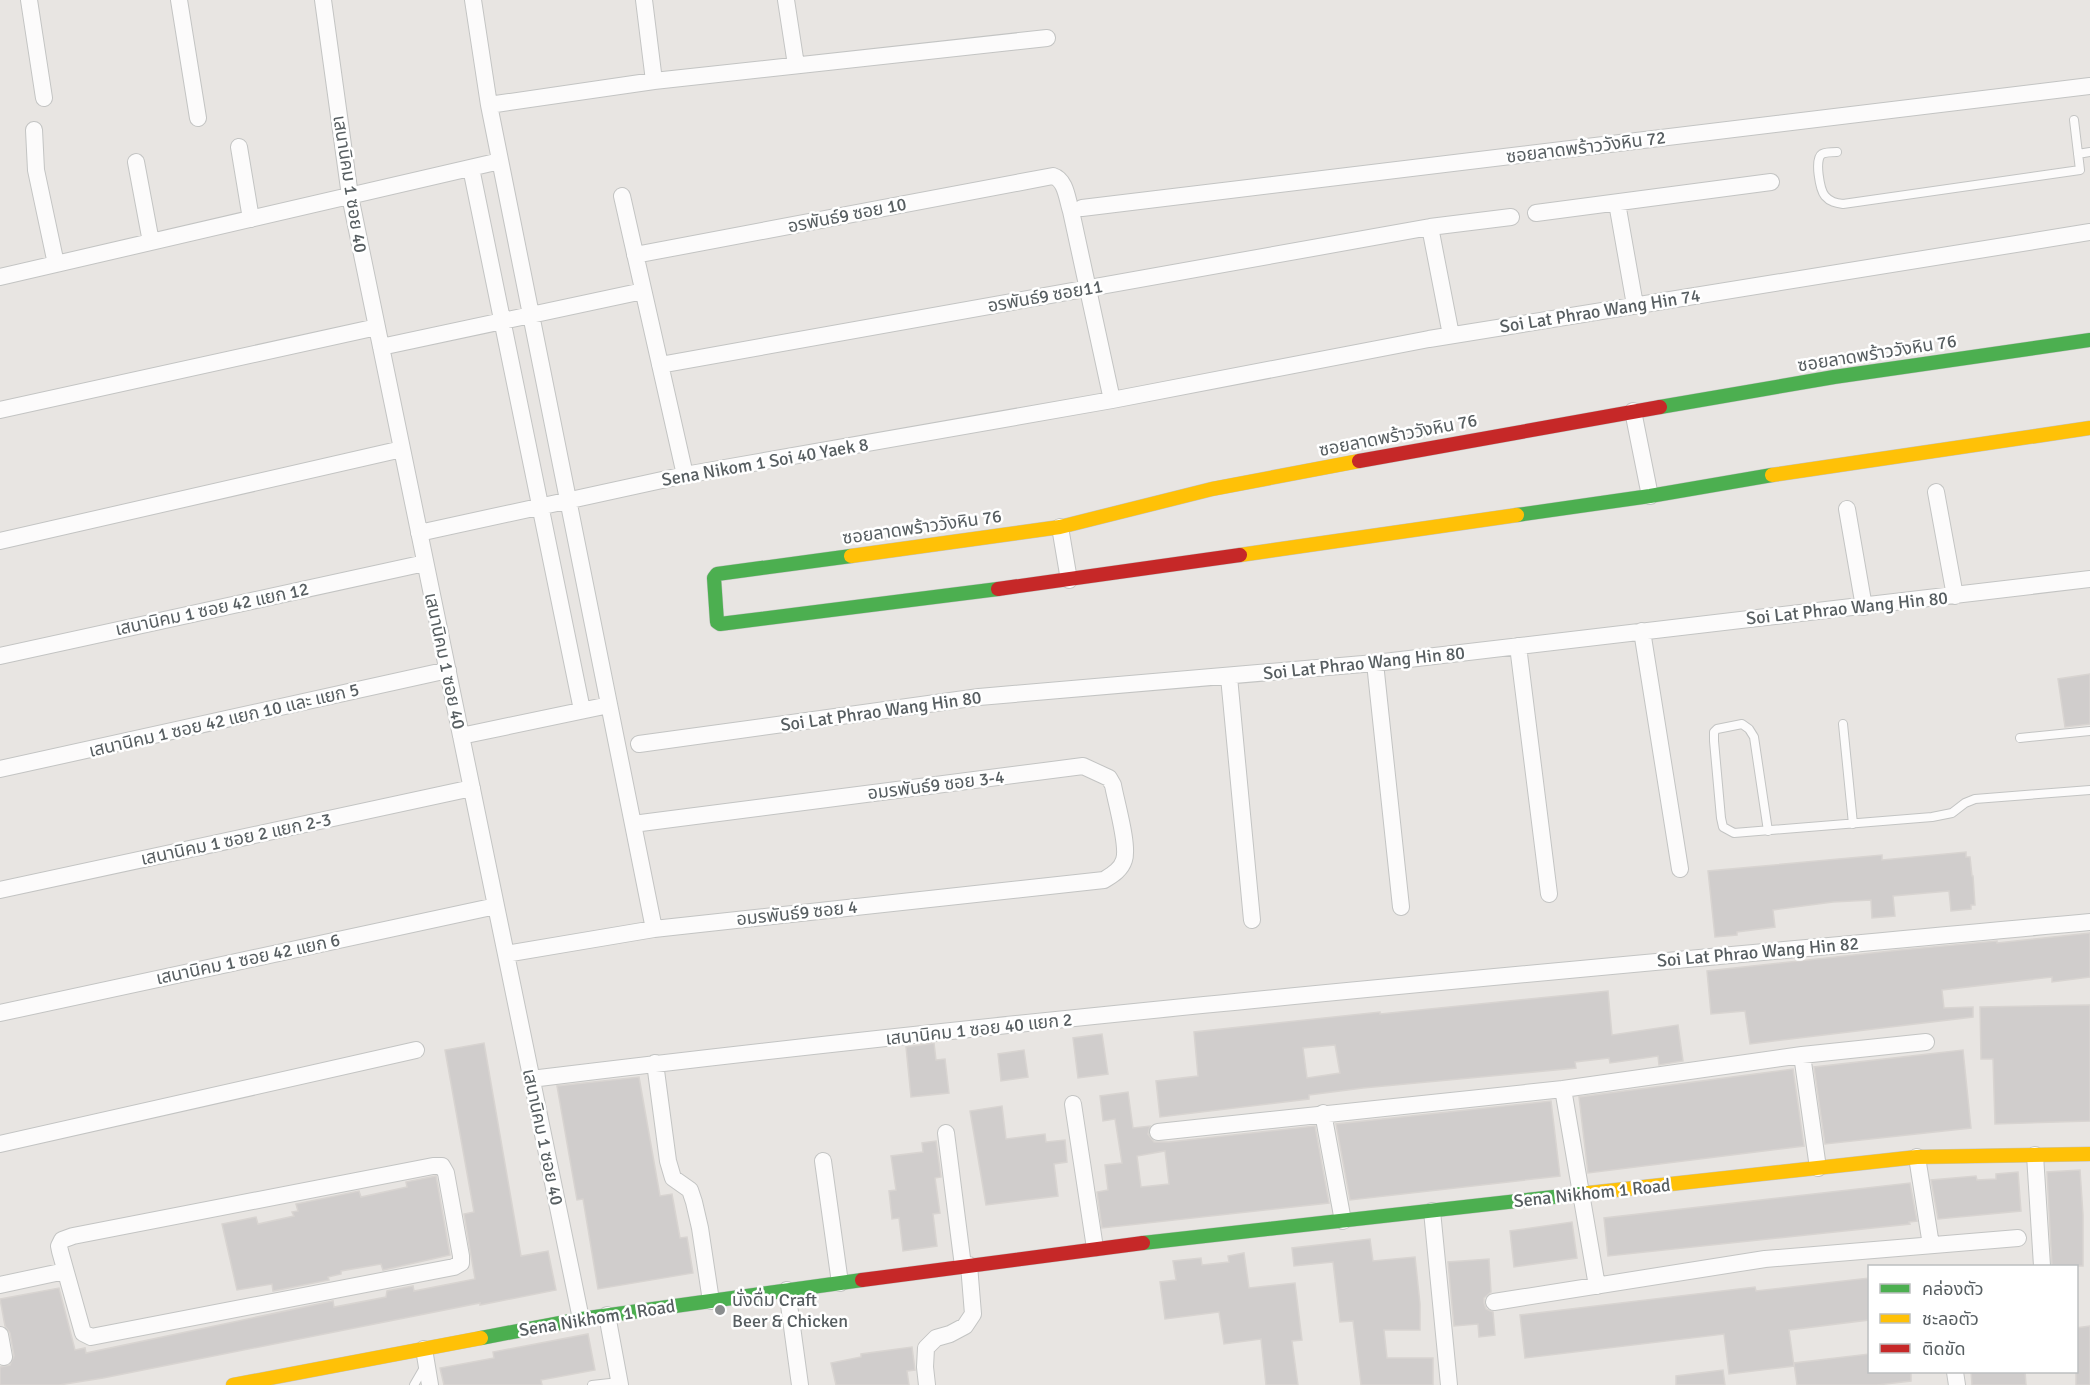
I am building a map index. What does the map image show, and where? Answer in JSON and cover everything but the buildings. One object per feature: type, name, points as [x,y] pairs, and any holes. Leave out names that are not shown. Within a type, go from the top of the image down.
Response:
[{"type":"street","points":[[29,0],[44,98]]},
{"type":"street","points":[[179,0],[198,118]]},
{"type":"street","name":"เสนานิคม 1 ซอย 40","points":[[323,0],[350,196],[581,1319]]},
{"type":"street","points":[[473,0],[489,105],[654,929]]},
{"type":"street","points":[[644,0],[654,81]]},
{"type":"street","points":[[786,0],[796,66]]},
{"type":"street","points":[[489,105],[654,81],[1047,38]]},
{"type":"street","name":"ซอยลาดพร้าววังหิน 72","points":[[1082,208],[2090,86]]},
{"type":"street","points":[[34,130],[36,170],[56,264]]},
{"type":"street","points":[[239,147],[251,219]]},
{"type":"street","points":[[0,277],[500,161]]},
{"type":"street","points":[[136,162],[151,242]]},
{"type":"street","points":[[471,168],[582,710]]},
{"type":"street","name":"อรพันธ์9 ซอย 10","points":[[635,255],[1053,176],[1059,177],[1063,183],[1087,289]]},
{"type":"street","points":[[1536,213],[1771,183]]},
{"type":"street","points":[[622,196],[686,476]]},
{"type":"street","points":[[1617,203],[1635,305]]},
{"type":"street","name":"อรพันธ์9 ซอย11","points":[[660,365],[1430,227],[1511,217]]},
{"type":"street","points":[[1430,227],[1451,335]]},
{"type":"street","name":"Soi Lat Phrao Wang Hin 74","points":[[1112,400],[1451,335],[2090,232]]},
{"type":"street","points":[[1087,289],[1112,400]]},
{"type":"street","points":[[381,347],[643,291]]},
{"type":"street","points":[[0,410],[377,327]]},
{"type":"street","name":"ซอยลาดพร้าววังหิน 76","points":[[1069,580],[719,624],[715,575],[1060,527],[1212,489],[1507,433],[1834,377],[2090,340]]},
{"type":"street","name":"Sena Nikom 1 Soi 40 Yaek 8","points":[[419,533],[686,476],[1112,400]]},
{"type":"street","points":[[1634,411],[1650,496]]},
{"type":"street","points":[[1060,527],[1069,580],[1650,496],[1808,469],[2090,428]]},
{"type":"street","points":[[0,541],[402,449]]},
{"type":"street","points":[[1936,492],[1955,596]]},
{"type":"street","points":[[1847,509],[1864,607]]},
{"type":"street","name":"เสนานิคม 1 ซอย 42 แยก 12","points":[[0,657],[425,563]]},
{"type":"street","name":"Soi Lat Phrao Wang Hin 80","points":[[639,744],[979,697],[1375,663],[2090,579]]},
{"type":"street","points":[[1642,631],[1680,869]]},
{"type":"street","points":[[1518,646],[1549,894]]},
{"type":"street","points":[[1375,663],[1401,907]]},
{"type":"street","name":"เสนานิคม 1 ซอย 42 แยก 10 และ แยก 5","points":[[0,770],[448,670]]},
{"type":"street","points":[[1229,677],[1252,920]]},
{"type":"street","points":[[461,736],[609,705]]},
{"type":"street","name":"อมรพันธ์9 ซอย 3-4","points":[[633,824],[1083,766],[1109,778],[1113,785],[1126,849],[1124,862],[1116,873],[1104,880],[1090,882]]},
{"type":"street","name":"เสนานิคม 1 ซอย 2 แยก 2-3","points":[[0,890],[472,788]]},
{"type":"street","name":"อมรพันธ์9 ซอย 4","points":[[506,954],[654,929],[1090,882]]},
{"type":"street","name":"เสนานิคม 1 ซอย 42 แยก 6","points":[[0,1013],[496,906]]},
{"type":"street","name":"Soi Lat Phrao Wang Hin 82","points":[[1427,983],[2090,922]]},
{"type":"street","name":"เสนานิคม 1 ซอย 40 แยก 2","points":[[531,1079],[1262,998],[1427,983]]},
{"type":"street","points":[[1158,1132],[1563,1089],[1802,1055],[1926,1042]]},
{"type":"street","points":[[0,1144],[416,1050]]},
{"type":"street","points":[[1802,1055],[1818,1168]]},
{"type":"street","points":[[655,1064],[668,1161],[673,1178],[690,1190],[694,1202],[711,1301]]},
{"type":"street","points":[[1563,1089],[1597,1286]]},
{"type":"street","points":[[1073,1104],[1095,1248]]},
{"type":"street","points":[[1323,1113],[1342,1221]]},
{"type":"street","points":[[927,1385],[926,1348],[936,1338],[965,1326],[973,1314],[946,1133]]},
{"type":"street","name":"Sena Nikhom 1 Road","points":[[233,1385],[425,1356],[581,1319],[1095,1248],[1917,1157],[2090,1154]]},
{"type":"street","points":[[2035,1155],[2042,1265]]},
{"type":"street","points":[[1917,1157],[1931,1245]]},
{"type":"street","points":[[823,1161],[840,1283]]},
{"type":"street","points":[[433,1166],[442,1166],[446,1173],[461,1256],[461,1263],[454,1267],[91,1337],[86,1336],[81,1329],[65,1271],[59,1246],[62,1240],[68,1238],[433,1166]]},
{"type":"street","points":[[1432,1211],[1449,1385]]},
{"type":"street","points":[[1494,1302],[1765,1259],[2018,1238]]},
{"type":"street","points":[[0,1284],[65,1271]]},
{"type":"street","points":[[787,1290],[800,1385]]},
{"type":"street","points":[[607,1315],[619,1383]]},
{"type":"street","points":[[0,1335],[4,1357]]},
{"type":"street","points":[[425,1356],[430,1385]]},
{"type":"lane","points":[[1837,152],[1823,154],[1817,164],[1823,194],[1829,200],[1843,204],[2080,170],[2074,120]]},
{"type":"lane","points":[[2078,154],[2090,153]]},
{"type":"lane","points":[[1768,831],[1754,737],[1742,724],[1717,729],[1714,732],[1714,741],[1723,827],[1734,833],[1768,831],[1932,817],[1952,813],[1975,799],[2090,790]]},
{"type":"lane","points":[[1843,724],[1853,824]]},
{"type":"lane","points":[[2020,738],[2090,731]]},
{"type":"lane","points":[[414,1385],[425,1356]]},
{"type":"lane","points":[[592,1385],[619,1383]]},
{"type":"traffic: fast","points":[[1660,407],[1834,377],[2090,340]]},
{"type":"traffic: fast","points":[[1517,515],[1650,496],[1772,475]]},
{"type":"traffic: fast","points":[[851,556],[717,574],[714,578],[717,622],[720,624],[998,589]]},
{"type":"traffic: fast","points":[[1143,1243],[1589,1193]]},
{"type":"traffic: fast","points":[[481,1338],[581,1319],[862,1280]]},
{"type":"traffic: slow","points":[[1772,475],[2090,428]]},
{"type":"traffic: slow","points":[[851,556],[1060,527],[1212,489],[1359,461]]},
{"type":"traffic: slow","points":[[1240,555],[1517,515]]},
{"type":"traffic: slow","points":[[1589,1193],[1917,1157],[2090,1154]]},
{"type":"traffic: slow","points":[[233,1385],[481,1338]]},
{"type":"traffic: jam","points":[[1359,461],[1660,407]]},
{"type":"traffic: jam","points":[[998,589],[1240,555]]},
{"type":"traffic: jam","points":[[862,1280],[1143,1243]]},
{"type":"place","name":"นั่งดื่ม Craft Beer & Chicken","points":[[720,1310]]}]
